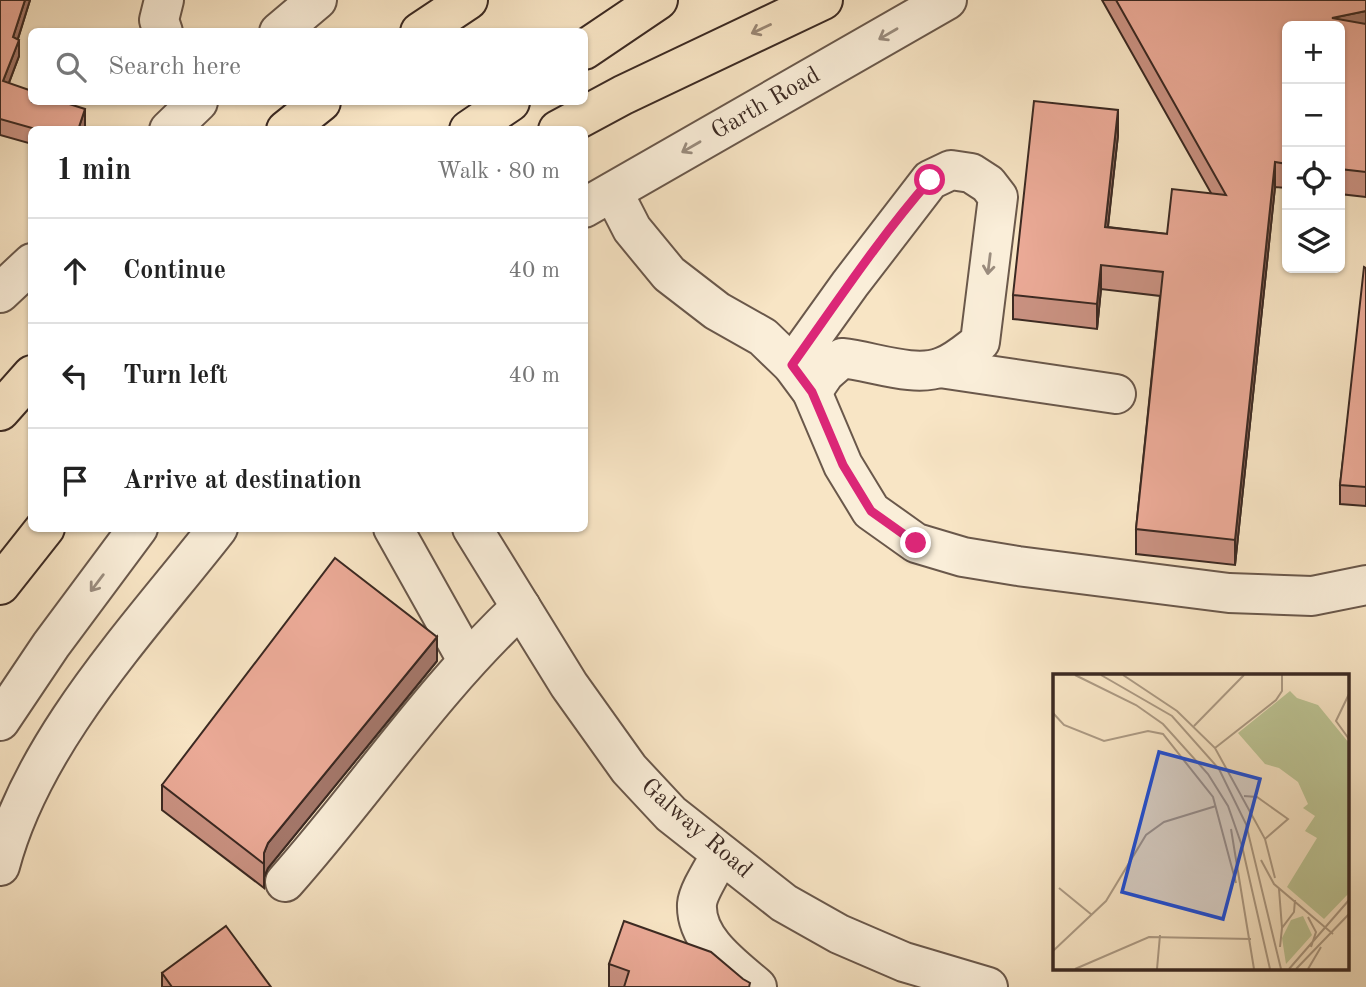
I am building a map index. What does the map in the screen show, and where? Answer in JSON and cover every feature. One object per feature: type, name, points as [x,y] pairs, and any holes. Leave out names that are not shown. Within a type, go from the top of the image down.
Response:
[{"type":"highway","points":[[426,28],[468,0]]},
{"type":"highway","points":[[588,47],[658,0]]},
{"type":"highway","points":[[565,126],[623,95],[822,0]]},
{"type":"highway","points":[[291,126],[317,105]]},
{"type":"highway","points":[[476,126],[506,105]]},
{"type":"highway","points":[[0,411],[28,380]]},
{"type":"highway","points":[[0,585],[42,532]]},
{"type":"street","points":[[162,28],[159,20],[164,0]]},
{"type":"street","points":[[284,28],[317,0]]},
{"type":"street","name":"Garth Road","points":[[598,200],[947,0]]},
{"type":"street","points":[[802,379],[912,201],[930,180],[951,170],[971,173],[988,184],[998,197],[979,342],[962,357],[940,368]]},
{"type":"street","points":[[598,200],[632,229],[668,274],[718,311],[763,337],[802,379],[843,465],[871,511],[916,543],[963,557],[1018,566],[1229,593],[1312,596],[1366,585]]},
{"type":"street","points":[[0,293],[28,266]]},
{"type":"street","points":[[802,379],[825,373],[842,358],[866,360],[909,370],[940,368],[1116,394]]},
{"type":"street","points":[[0,721],[51,645],[135,532]]},
{"type":"street","points":[[0,866],[7,840],[28,789],[71,720],[144,617],[215,532]]},
{"type":"street","points":[[395,532],[467,660]]},
{"type":"street","name":"Galway Road","points":[[474,532],[569,685],[629,769],[671,814],[784,903],[839,934],[904,962],[988,987]]},
{"type":"street","points":[[285,882],[321,841],[418,717],[467,660],[521,607]]},
{"type":"street","points":[[721,853],[697,902],[699,920],[710,943],[757,987]]},
{"type":"building","points":[[0,0],[25,0],[13,37],[19,40],[3,81],[28,90],[28,105],[72,105],[85,109],[79,126],[28,127],[0,119]]},
{"type":"building","points":[[1116,0],[1366,0],[1366,11],[1332,18],[1366,24],[1366,172],[1345,170],[1345,21],[1282,21],[1282,163],[1275,162],[1235,540],[1136,529],[1163,272],[1101,265],[1097,304],[1013,295],[1034,101],[1118,110],[1105,227],[1167,234],[1172,189],[1226,195]]},
{"type":"building","points":[[1364,267],[1366,268],[1366,487],[1340,485]]},
{"type":"building","points":[[335,558],[437,637],[268,843],[264,864],[162,785]]},
{"type":"building","points":[[624,921],[711,952],[750,983],[749,987],[624,987],[629,971],[609,964]]},
{"type":"building","points":[[226,926],[271,987],[172,987],[162,973]]},
{"type":"route","points":[[916,543],[871,511],[843,465],[812,392],[792,365],[930,180]]}]
